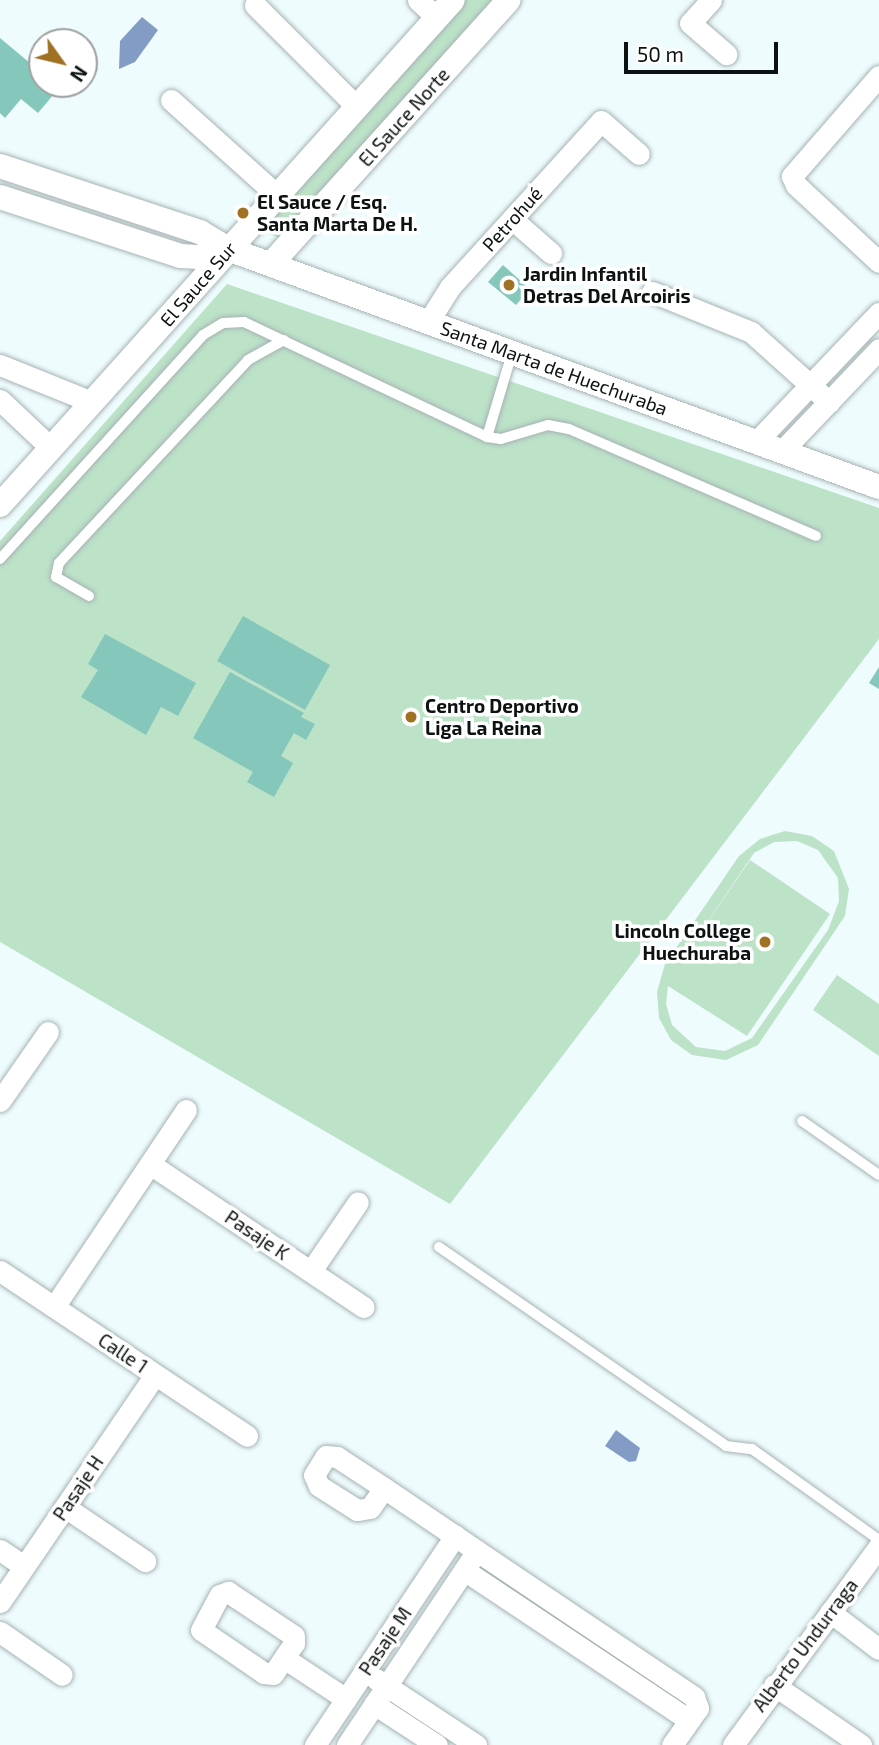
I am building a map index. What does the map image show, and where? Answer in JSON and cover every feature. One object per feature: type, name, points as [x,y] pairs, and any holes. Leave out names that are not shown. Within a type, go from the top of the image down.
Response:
[{"type":"street","points":[[418,0],[445,9]]},
{"type":"street","name":"El Sauce Norte","points":[[271,264],[509,0]]},
{"type":"street","points":[[711,0],[690,23],[726,54]]},
{"type":"street","points":[[256,5],[357,107]]},
{"type":"street","name":"El Sauce Sur","points":[[0,505],[445,9]]},
{"type":"street","points":[[879,76],[792,176],[796,185],[879,262]]},
{"type":"street","points":[[171,100],[276,195]]},
{"type":"street","name":"Petrohué","points":[[428,322],[450,287],[601,121],[639,154]]},
{"type":"street","name":"Santa Marta de Huechuraba","points":[[0,166],[200,232],[228,249],[879,487]]},
{"type":"street","points":[[0,197],[181,256],[203,257],[228,249]]},
{"type":"street","points":[[512,219],[551,253]]},
{"type":"street","points":[[652,292],[751,332],[829,402]]},
{"type":"street","points":[[756,442],[879,313]]},
{"type":"street","points":[[781,452],[879,349]]},
{"type":"street","points":[[0,365],[92,402]]},
{"type":"street","points":[[0,400],[51,448]]},
{"type":"street","points":[[0,1101],[48,1032]]},
{"type":"street","points":[[54,1307],[186,1110]]},
{"type":"street","name":"Pasaje K","points":[[150,1164],[365,1307]]},
{"type":"street","points":[[311,1271],[358,1202]]},
{"type":"street","name":"Calle 1","points":[[4,1281],[54,1307],[247,1436]]},
{"type":"street","name":"Pasaje H","points":[[0,1602],[155,1375]]},
{"type":"street","points":[[384,1488],[477,1551],[694,1712]]},
{"type":"street","points":[[65,1507],[145,1561]]},
{"type":"street","name":"Pasaje M","points":[[316,1745],[455,1536]]},
{"type":"street","name":"Alberto Undurraga","points":[[733,1745],[774,1685],[879,1546]]},
{"type":"street","points":[[0,1550],[24,1566]]},
{"type":"street","name":"Pasaje M","points":[[347,1745],[477,1551]]},
{"type":"street","points":[[464,1570],[694,1712]]},
{"type":"street","points":[[830,1612],[878,1647]]},
{"type":"street","points":[[0,1632],[62,1675]]},
{"type":"street","points":[[284,1658],[346,1699]]},
{"type":"street","points":[[364,1672],[380,1695],[438,1745]]},
{"type":"street","points":[[774,1685],[861,1745]]},
{"type":"street","points":[[380,1695],[477,1745]]},
{"type":"street","points":[[672,1745],[694,1712]]},
{"type":"lane","points":[[0,559],[203,335],[223,323],[244,322],[487,437],[501,439],[548,425],[569,429],[816,536]]},
{"type":"lane","points":[[89,596],[56,577],[59,563],[248,360],[284,340]]},
{"type":"lane","points":[[487,437],[512,353]]},
{"type":"lane","points":[[803,1121],[879,1175]]},
{"type":"lane","points":[[439,1248],[726,1446],[752,1449],[879,1540]]},
{"type":"green space","points":[[451,0],[504,0],[285,240],[245,225]]},
{"type":"green space","name":"Centro Deportivo Liga La Reina","points":[[227,284],[879,508],[879,639],[450,1204],[0,942],[0,541]]},
{"type":"green space","points":[[785,831],[812,836],[834,851],[849,889],[845,916],[758,1045],[726,1060],[692,1055],[671,1040],[659,1018],[657,992],[665,964],[739,856],[760,839]],"holes":[[[797,841],[818,850],[838,878],[839,901],[828,930],[752,1038],[725,1051],[696,1047],[672,1025],[666,1004],[668,986],[747,1036],[830,914],[750,860],[671,976],[754,853],[774,842]]]},
{"type":"green space","points":[[837,975],[879,1004],[879,1056],[813,1010]]},
{"type":"water","points":[[142,17],[158,30],[135,62],[119,69],[120,41]]},
{"type":"water","points":[[616,1430],[640,1448],[636,1461],[629,1462],[605,1446]]},
{"type":"building","points":[[0,38],[28,61],[28,98],[51,98],[38,113],[21,99],[5,118],[0,113]]},
{"type":"building","name":"Jardin Infantil Detras Del Arcoiris","points":[[503,265],[530,289],[516,305],[488,282]]},
{"type":"building","points":[[243,616],[330,665],[305,710],[217,661]]},
{"type":"building","points":[[105,634],[196,683],[178,716],[161,707],[146,735],[81,697],[98,670],[88,664]]},
{"type":"building","points":[[879,667],[879,689],[869,683]]},
{"type":"building","points":[[230,672],[304,713],[301,717],[315,724],[306,740],[294,733],[281,756],[293,763],[274,797],[247,782],[253,772],[193,738]]},
{"type":"place","name":"El Sauce / Esq. Santa Marta De H.","points":[[243,213]]},
{"type":"place","name":"Jardin Infantil Detras Del Arcoiris","points":[[509,285]]},
{"type":"place","name":"Centro Deportivo Liga La Reina","points":[[411,717]]},
{"type":"place","name":"Lincoln College Huechuraba","points":[[765,942]]}]
